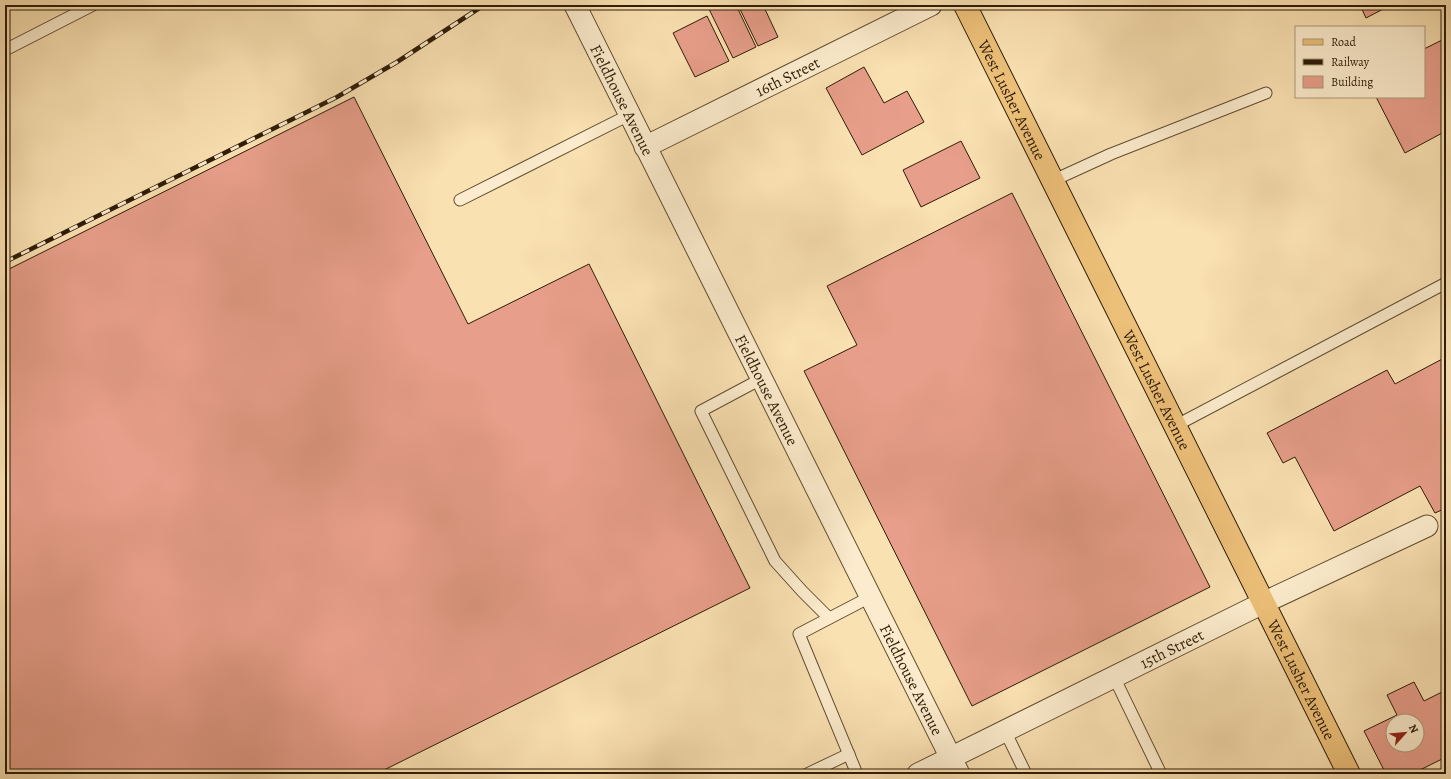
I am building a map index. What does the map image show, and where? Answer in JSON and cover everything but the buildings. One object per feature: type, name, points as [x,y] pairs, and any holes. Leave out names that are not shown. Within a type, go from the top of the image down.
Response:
[{"type":"main road","name":"West Lusher Avenue","points":[[965,5],[1348,774]]},
{"type":"street","name":"Fieldhouse Avenue","points":[[575,5],[955,766]]},
{"type":"street","name":"16th Street","points":[[645,147],[930,5]]},
{"type":"street","name":"15th Street","points":[[918,774],[955,766],[1005,731],[1264,603],[1427,526]]},
{"type":"lane","points":[[5,50],[93,5]]},
{"type":"lane","points":[[1052,181],[1112,154],[1266,93]]},
{"type":"lane","points":[[460,200],[629,115]]},
{"type":"lane","points":[[1175,426],[1446,283]]},
{"type":"lane","points":[[761,379],[701,411],[775,561],[829,618]]},
{"type":"lane","points":[[857,774],[799,634],[870,597]]},
{"type":"lane","points":[[1114,677],[1161,774]]},
{"type":"lane","points":[[1005,731],[1026,774]]},
{"type":"lane","points":[[807,774],[849,754]]},
{"type":"railway","points":[[5,262],[337,97],[397,62],[484,5]]}]
